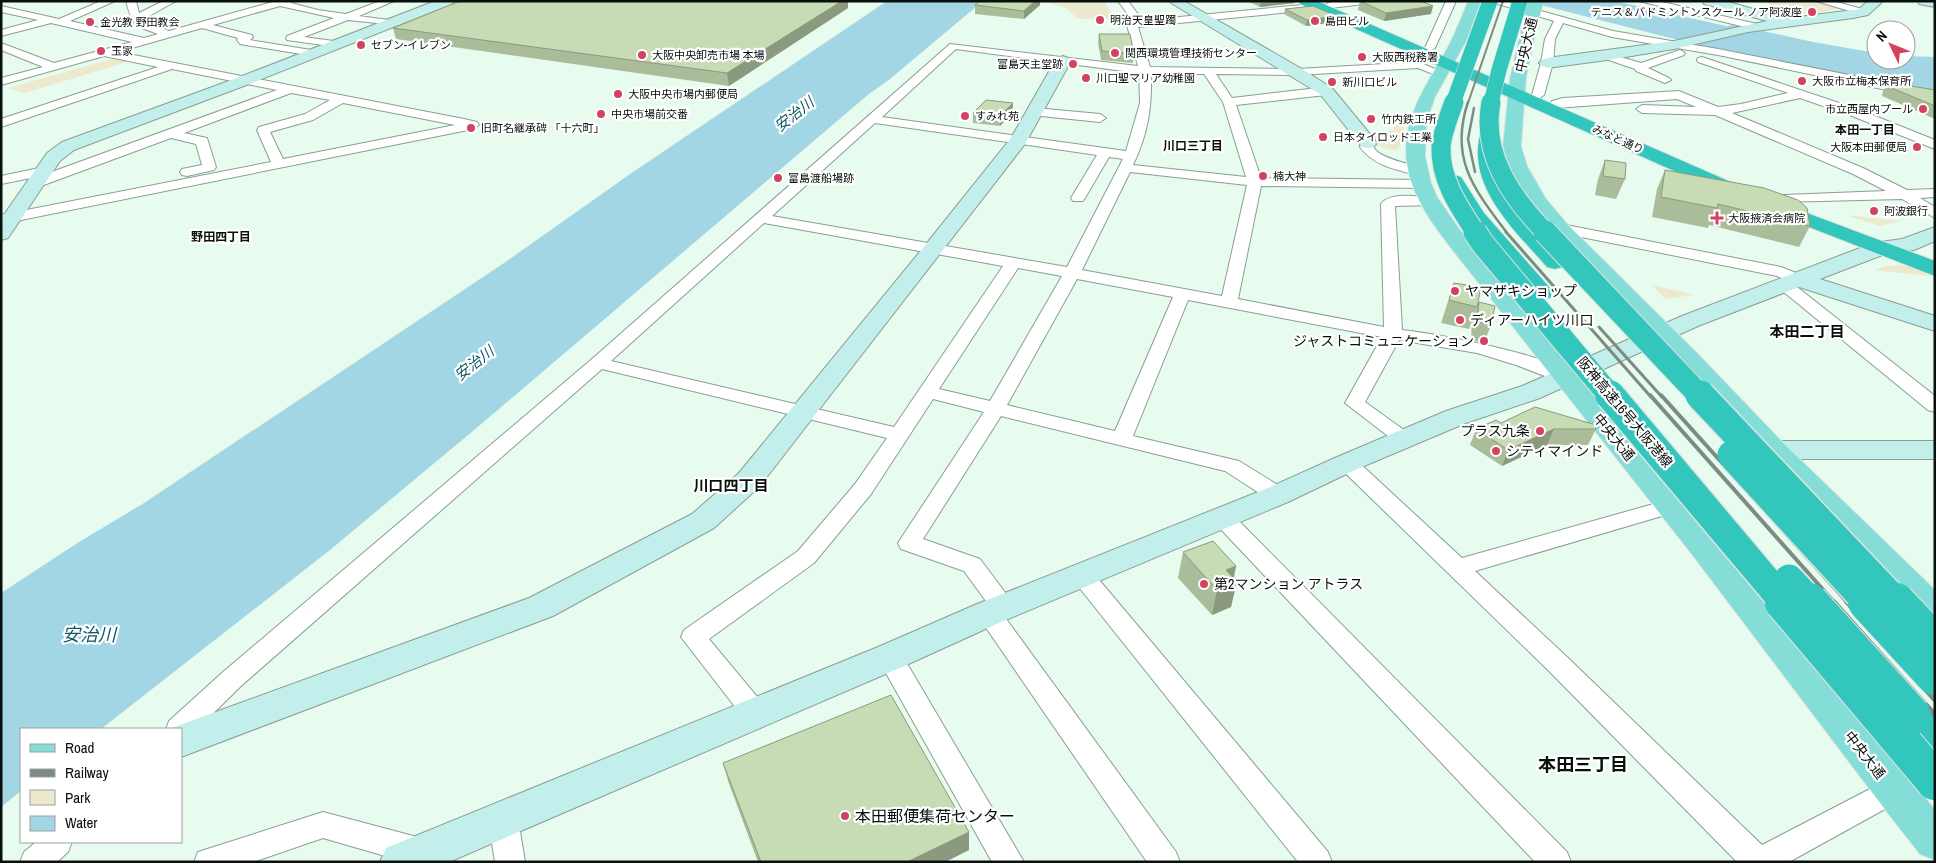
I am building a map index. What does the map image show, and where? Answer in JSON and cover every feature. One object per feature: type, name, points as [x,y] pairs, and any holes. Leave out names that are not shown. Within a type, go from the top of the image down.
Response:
[{"type":"highway","name":"阪神高速16号大阪港線","points":[[1492,1],[1446,122],[1424,164],[1444,171],[1453,198],[1484,244],[1935,781]]},
{"type":"highway","points":[[1520,1],[1489,112],[1486,160],[1491,176],[1506,202],[1524,227],[1935,676]]},
{"type":"highway","name":"みなと通り","points":[[1319,3],[1430,48],[1445,64]]},
{"type":"highway","name":"みなと通り","points":[[1319,3],[1445,64],[1516,90],[1762,195],[1935,257]]},
{"type":"highway","name":"みなと通り","points":[[1516,90],[1538,96],[1881,248],[1935,269]]},
{"type":"highway","points":[[1488,137],[1502,176],[1541,228],[1935,643]]},
{"type":"highway","points":[[1424,164],[1446,165],[1458,189],[1489,231],[1794,585],[1935,742]]},
{"type":"main road","points":[[1424,164],[1416,128],[1475,1]]},
{"type":"main road","name":"中央大通","points":[[1534,8],[1516,90],[1512,146],[1518,166],[1538,201],[1561,228],[1774,450],[1935,611]]},
{"type":"main road","name":"中央大通","points":[[1424,164],[1432,202],[1448,228],[1563,377],[1671,506],[1935,841]]},
{"type":"street","points":[[1,3],[11,1]]},
{"type":"street","points":[[1,33],[56,21],[110,1]]},
{"type":"street","points":[[131,1],[136,18],[140,22],[169,35]]},
{"type":"street","points":[[136,18],[171,1]]},
{"type":"street","points":[[1,82],[286,4],[316,1]]},
{"type":"street","points":[[336,44],[291,38],[389,1]]},
{"type":"street","points":[[1,234],[12,213],[57,153],[68,146],[243,81],[447,1]]},
{"type":"street","points":[[1123,1],[1135,18],[1132,25],[1145,70],[1146,103],[1137,142],[1129,162],[1072,273],[996,408],[909,543],[972,565],[996,610],[1164,862]]},
{"type":"street","points":[[1174,1],[1297,72],[1326,91],[1368,143],[1366,147],[1370,153],[1377,157],[1424,164]]},
{"type":"street","points":[[1132,25],[1204,19],[1319,3],[1364,1]]},
{"type":"street","points":[[1430,48],[1451,1]]},
{"type":"street","points":[[1492,1],[1612,34],[1935,96]]},
{"type":"street","points":[[1644,1],[1753,27]]},
{"type":"street","points":[[1709,1],[1788,23]]},
{"type":"street","points":[[1821,1],[1863,12]]},
{"type":"street","points":[[1547,63],[1674,47],[1753,27],[1863,12],[1877,1]]},
{"type":"street","points":[[1924,1],[1935,3]]},
{"type":"street","points":[[286,4],[304,11],[392,23]]},
{"type":"street","points":[[1,9],[145,42]]},
{"type":"street","points":[[1538,96],[1547,63],[1550,39],[1560,19]]},
{"type":"street","points":[[203,26],[248,37],[242,40],[244,42],[314,53]]},
{"type":"street","points":[[1,46],[54,68]]},
{"type":"street","points":[[180,728],[232,679],[598,362],[954,46],[1145,70],[1297,72],[1445,64]]},
{"type":"street","points":[[1641,67],[1674,47]]},
{"type":"street","points":[[1674,47],[1935,145]]},
{"type":"street","points":[[12,213],[210,172],[279,164],[473,125],[105,53]]},
{"type":"street","points":[[1607,56],[1641,67],[1640,69],[1665,80]]},
{"type":"street","points":[[182,741],[550,602],[703,521],[749,480],[935,248],[1019,140],[1063,61]]},
{"type":"street","points":[[1,123],[170,66]]},
{"type":"street","points":[[1208,71],[1229,102],[1255,182],[1229,303]]},
{"type":"street","points":[[42,174],[230,104],[267,86]]},
{"type":"street","points":[[1,180],[42,174],[172,134],[288,90]]},
{"type":"street","points":[[1229,102],[1326,91]]},
{"type":"street","points":[[1575,112],[1622,108],[1717,111],[1741,108],[1801,94]]},
{"type":"street","points":[[1556,104],[1679,95],[1858,171],[1906,196],[1935,214]]},
{"type":"street","points":[[279,164],[263,130],[309,117],[340,99]]},
{"type":"street","points":[[1034,112],[1100,118]]},
{"type":"street","points":[[221,115],[277,126]]},
{"type":"street","points":[[874,119],[1105,153],[1129,162],[1255,182],[1424,164]]},
{"type":"street","points":[[172,134],[202,141],[210,172]]},
{"type":"street","points":[[1066,147],[1073,135]]},
{"type":"street","points":[[1078,198],[1105,153]]},
{"type":"street","points":[[1762,195],[1906,196],[1935,193]]},
{"type":"street","points":[[1404,439],[1355,403],[1393,334],[1388,204],[1394,201],[1432,202]]},
{"type":"street","points":[[761,218],[1072,273],[1393,334],[1427,337],[1522,360],[1563,377]]},
{"type":"street","points":[[1561,228],[1781,272],[1935,406]]},
{"type":"street","points":[[209,862],[323,825],[412,857],[890,657],[996,610],[1278,495],[1347,463],[1456,417],[1531,392],[1690,321],[1881,248],[1906,246],[1935,232]]},
{"type":"street","points":[[755,713],[693,637],[806,557],[864,489],[1013,263]]},
{"type":"street","points":[[1793,283],[1935,324]]},
{"type":"street","points":[[1122,439],[1182,295]]},
{"type":"street","points":[[598,362],[900,435]]},
{"type":"street","points":[[928,392],[1232,466],[1278,495]]},
{"type":"street","points":[[1774,450],[1935,450]]},
{"type":"street","points":[[1347,463],[1759,862],[1893,790]]},
{"type":"street","points":[[1457,568],[1671,506]]},
{"type":"street","points":[[1222,517],[1556,862]]},
{"type":"street","points":[[1082,575],[1317,862]]},
{"type":"street","points":[[890,657],[1004,860]]},
{"type":"street","points":[[503,819],[510,862]]},
{"type":"street","points":[[35,862],[56,843]]},
{"type":"green space","points":[[1044,1],[1104,1],[1116,19],[1078,19],[1066,8]]},
{"type":"green space","name":"テニス＆バドミントンスクール ノア阿波座","points":[[1759,1],[1814,1],[1841,8],[1811,15]]},
{"type":"green space","points":[[115,58],[130,61],[25,93],[8,88]]},
{"type":"green space","points":[[1398,117],[1406,118],[1400,147],[1397,150],[1384,148],[1370,134],[1394,130]]},
{"type":"green space","points":[[1845,215],[1901,221],[1880,226]]},
{"type":"green space","points":[[1899,265],[1916,268],[1929,276],[1875,270],[1886,266]]},
{"type":"green space","points":[[1652,285],[1693,294],[1694,295],[1665,299]]},
{"type":"water","name":"安治川","points":[[887,1],[983,1],[890,79],[869,94],[473,431],[330,550],[102,728],[20,728],[20,792],[1,807],[1,593],[79,542],[144,503],[504,263],[633,172]]},
{"type":"water","points":[[1525,1],[1615,1],[1726,26],[1735,25],[1866,51],[1866,70],[1916,70],[1916,56],[1935,57],[1935,93],[1698,45]]},
{"type":"building","name":"大阪中央卸売市場 本場","points":[[460,1],[842,1],[727,73],[393,28]]},
{"type":"building","points":[[980,1],[1035,1],[1024,11],[975,5]]},
{"type":"building","points":[[1360,1],[1421,1],[1433,6],[1386,13]]},
{"type":"building","points":[[1313,6],[1337,16],[1307,20],[1285,9]]},
{"type":"building","points":[[1099,34],[1130,34],[1134,54],[1102,51]]},
{"type":"building","points":[[1888,82],[1935,90],[1935,106],[1887,86]]},
{"type":"building","points":[[986,100],[1013,103],[1000,116],[973,113]]},
{"type":"building","points":[[1605,160],[1626,163],[1625,179],[1603,176]]},
{"type":"building","points":[[1665,170],[1764,188],[1798,200],[1807,208],[1810,226],[1718,204],[1717,208],[1661,197]]},
{"type":"building","points":[[1454,283],[1481,287],[1477,307],[1449,300]]},
{"type":"building","points":[[1479,302],[1495,306],[1491,325],[1477,322]]},
{"type":"building","points":[[1535,407],[1596,425],[1596,429],[1554,429],[1508,450],[1476,429],[1496,420],[1501,423]]},
{"type":"building","points":[[1213,541],[1236,566],[1226,570],[1237,582],[1217,590],[1183,552]]},
{"type":"building","name":"本田郵便集荷センター","points":[[891,695],[969,832],[907,862],[761,862],[723,763]]},
{"type":"railway","points":[[1468,103],[1503,1]]},
{"type":"railway","points":[[1468,102],[1461,140],[1463,157],[1475,187],[1507,233]]},
{"type":"railway","points":[[1474,108],[1468,139],[1475,172]]},
{"type":"railway","points":[[1506,232],[1651,397]]},
{"type":"railway","points":[[1599,327],[1662,397]]},
{"type":"railway","points":[[1650,395],[1835,603]]},
{"type":"railway","points":[[1661,395],[1848,603]]},
{"type":"railway","points":[[1834,602],[1935,715]]},
{"type":"railway","points":[[1847,602],[1935,700]]},
{"type":"place","name":"テニス＆バドミントンスクール ノア阿波座","points":[[1812,12]]},
{"type":"place","name":"明治天皇聖躅","points":[[1100,20]]},
{"type":"place","name":"島田ビル","points":[[1315,21]]},
{"type":"place","name":"金光教 野田教会","points":[[90,22]]},
{"type":"place","name":"セブン-イレブン","points":[[361,45]]},
{"type":"place","name":"玉家","points":[[101,51]]},
{"type":"place","name":"関西環境管理技術センター","points":[[1115,53]]},
{"type":"place","name":"大阪中央卸売市場 本場","points":[[642,55]]},
{"type":"place","name":"大阪西税務署","points":[[1362,57]]},
{"type":"place","name":"富島天主堂跡","points":[[1073,64]]},
{"type":"place","name":"川口聖マリア幼稚園","points":[[1086,78]]},
{"type":"place","name":"大阪市立梅本保育所","points":[[1802,81]]},
{"type":"place","name":"新川口ビル","points":[[1332,82]]},
{"type":"place","name":"大阪中央市場内郵便局","points":[[618,94]]},
{"type":"place","name":"市立西屋内プール","points":[[1923,109]]},
{"type":"place","name":"中央市場前交番","points":[[601,114]]},
{"type":"place","name":"すみれ苑","points":[[965,116]]},
{"type":"place","name":"竹内鉄工所","points":[[1371,119]]},
{"type":"place","name":"旧町名継承碑 「十六町」","points":[[471,128]]},
{"type":"place","name":"日本タイロッド工業","points":[[1323,137]]},
{"type":"place","name":"大阪本田郵便局","points":[[1917,147]]},
{"type":"place","name":"楠大神","points":[[1263,176]]},
{"type":"place","name":"富島渡船場跡","points":[[778,178]]},
{"type":"place","name":"阿波銀行","points":[[1874,211]]},
{"type":"place","name":"大阪掖済会病院","points":[[1717,218]]},
{"type":"place","name":"ヤマザキショップ","points":[[1455,291]]},
{"type":"place","name":"ディアーハイツ川口","points":[[1460,320]]},
{"type":"place","name":"ジャストコミュニケーション","points":[[1484,341]]},
{"type":"place","name":"プラス九条","points":[[1540,431]]},
{"type":"place","name":"シティマインド","points":[[1496,451]]},
{"type":"place","name":"第2マンション アトラス","points":[[1204,584]]},
{"type":"place","name":"本田郵便集荷センター","points":[[845,816]]},
{"type":"district","name":"本田一丁目","points":[[1865,130]]},
{"type":"district","name":"川口三丁目","points":[[1193,146]]},
{"type":"district","name":"野田四丁目","points":[[221,237]]},
{"type":"district","name":"本田二丁目","points":[[1807,331]]},
{"type":"district","name":"川口四丁目","points":[[731,485]]},
{"type":"district","name":"本田三丁目","points":[[1583,764]]}]
